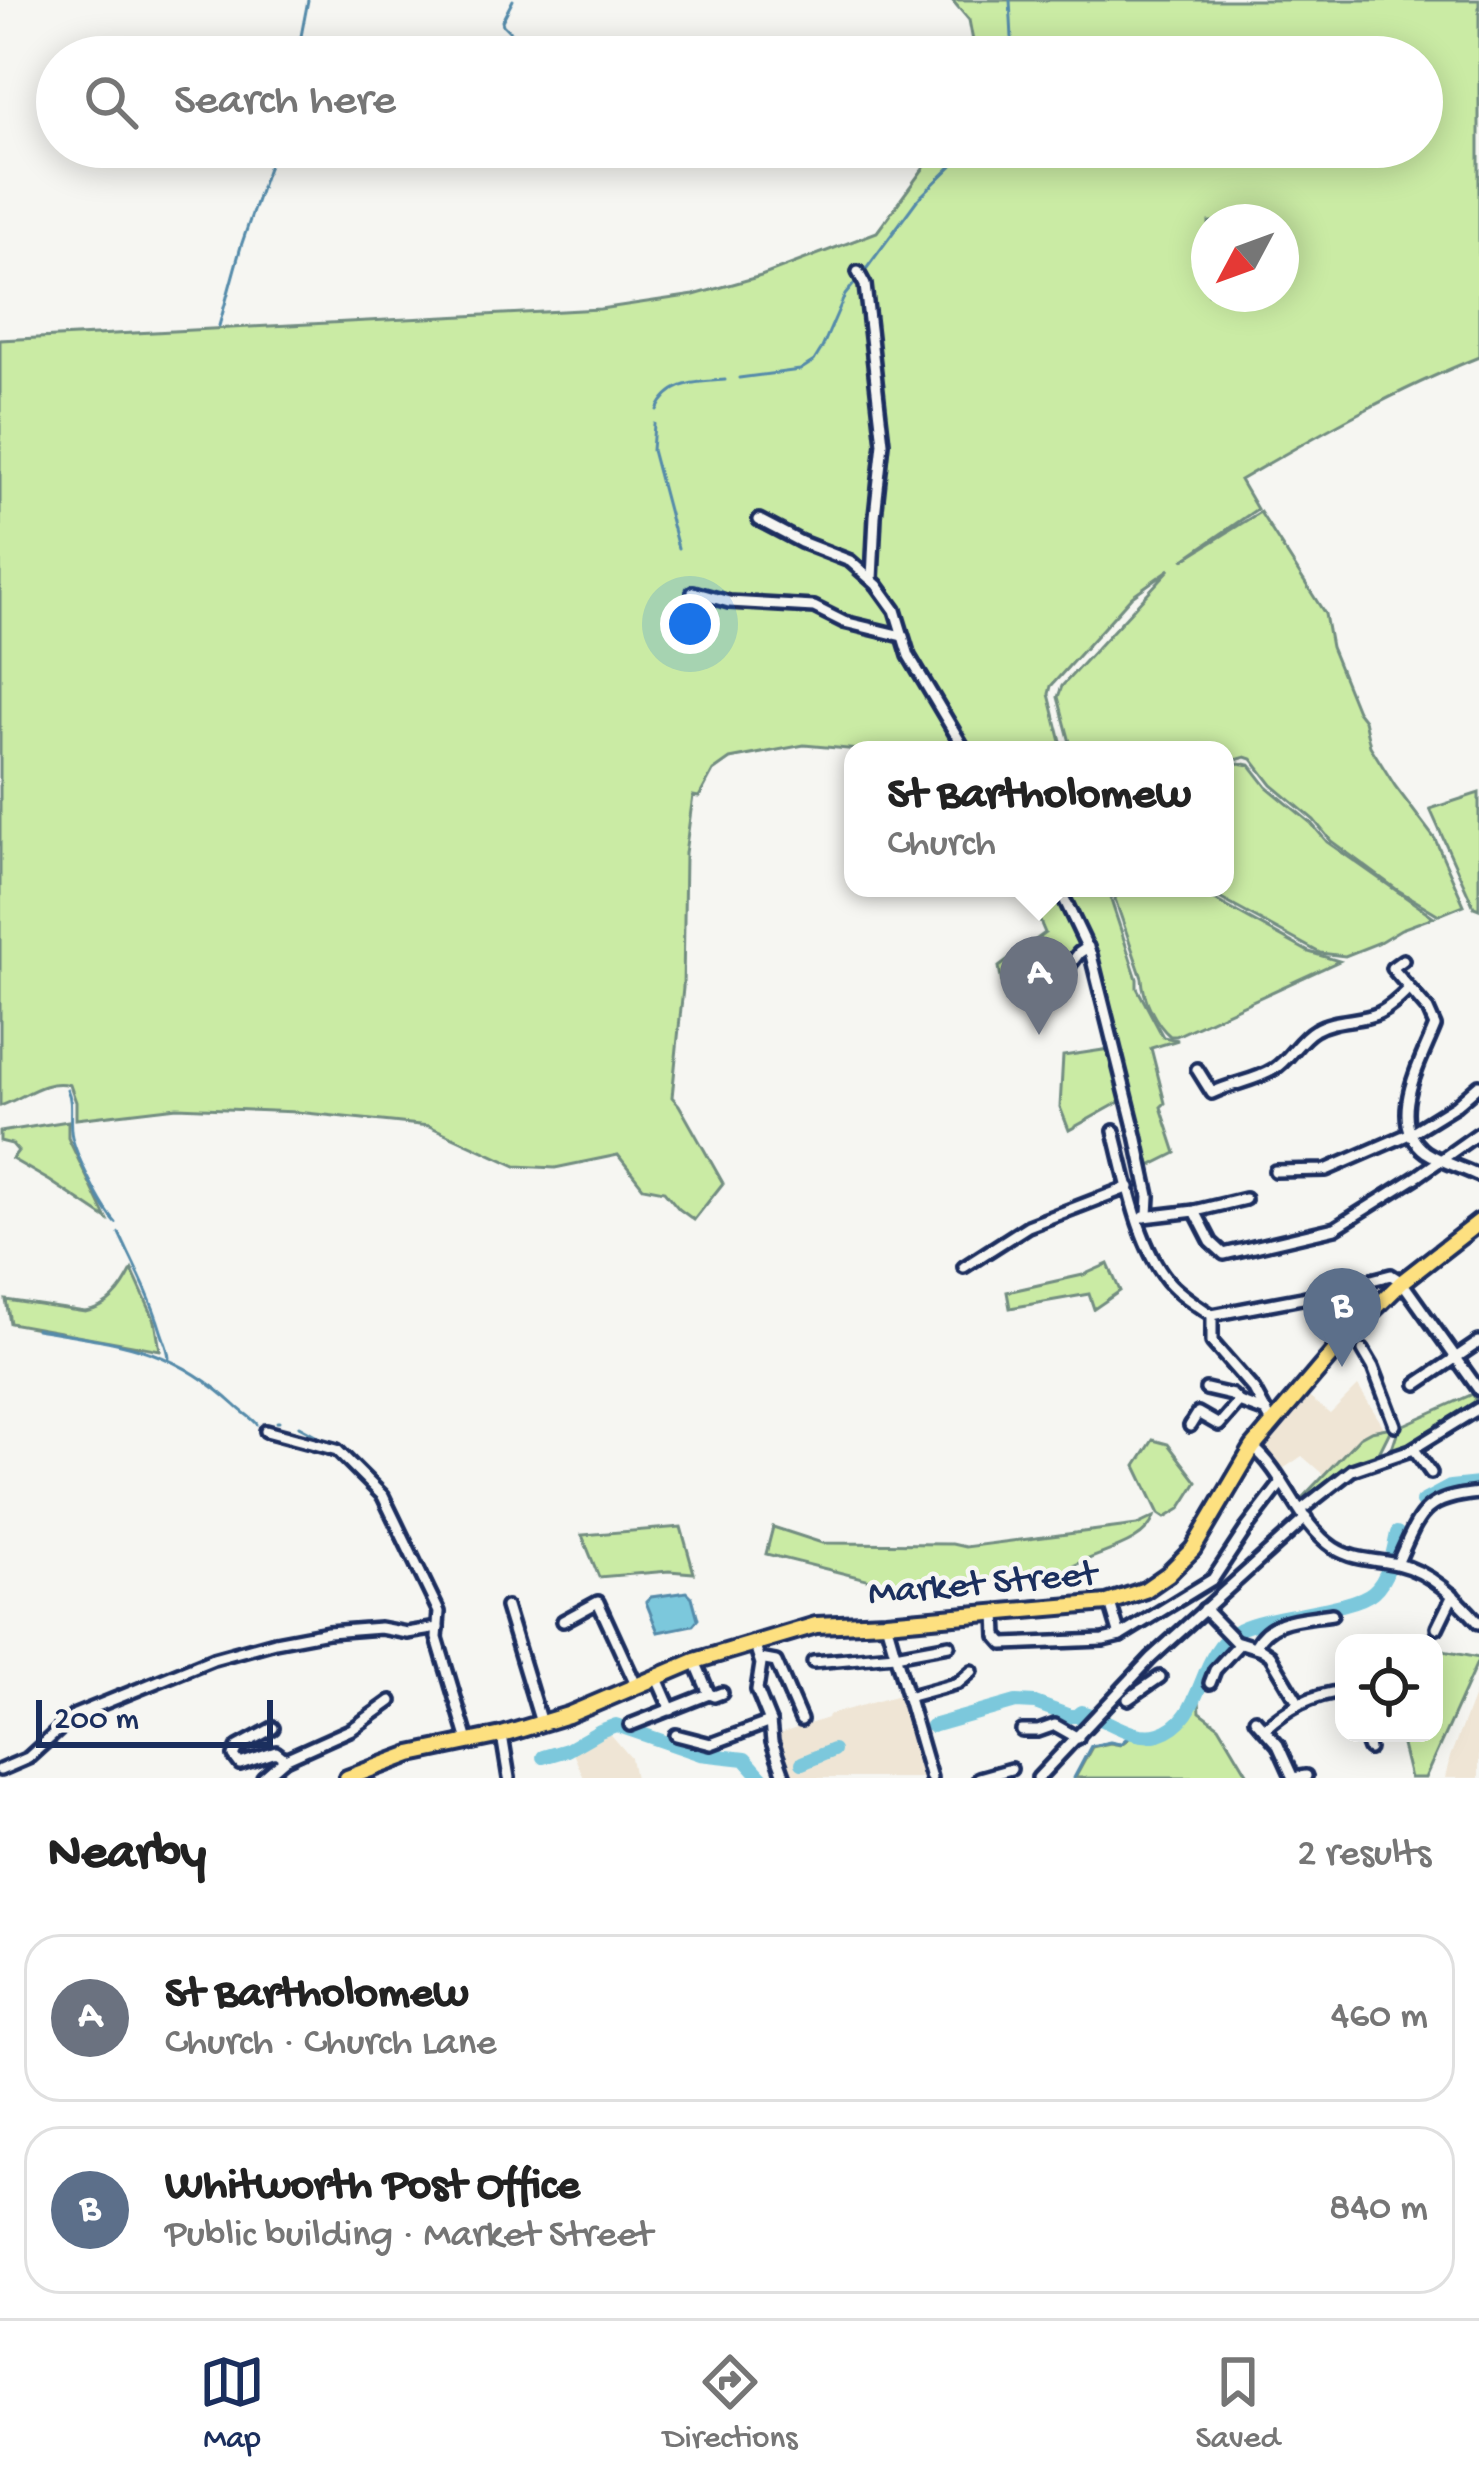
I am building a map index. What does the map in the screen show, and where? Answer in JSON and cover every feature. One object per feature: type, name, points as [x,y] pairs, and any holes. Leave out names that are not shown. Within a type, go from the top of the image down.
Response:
[{"type":"main road","name":"Market Street","points":[[347,1778],[411,1754],[541,1724],[695,1660],[816,1625],[1111,1603],[1145,1590],[1181,1562],[1205,1531],[1269,1418],[1402,1282],[1479,1222]]},
{"type":"street","points":[[858,272],[866,285],[883,443],[872,579]]},
{"type":"street","points":[[760,520],[850,561],[872,579],[895,610],[909,656],[960,741]]},
{"type":"street","points":[[693,592],[729,602],[814,608],[844,622],[902,636]]},
{"type":"street","points":[[1063,897],[1088,947],[1136,1135],[1149,1196],[1143,1218]]},
{"type":"street","points":[[1043,1000],[1088,947]]},
{"type":"street","points":[[1403,960],[1392,968],[1428,1010],[1435,1027],[1406,1108],[1409,1134],[1426,1152],[1479,1177]]},
{"type":"street","points":[[1197,1069],[1212,1093],[1254,1078],[1276,1068],[1314,1030],[1346,1018],[1376,1015],[1409,989]]},
{"type":"street","points":[[1274,1171],[1326,1170],[1409,1134],[1479,1085]]},
{"type":"street","points":[[1114,1131],[1129,1187],[1166,1279],[1189,1300],[1212,1315],[1391,1275],[1402,1282],[1479,1390]]},
{"type":"street","points":[[1195,1211],[1211,1242],[1224,1254],[1335,1228],[1479,1133]]},
{"type":"street","points":[[964,1267],[1028,1226],[1129,1187]]},
{"type":"street","points":[[1143,1218],[1245,1199]]},
{"type":"street","points":[[1212,1315],[1212,1342],[1254,1390],[1269,1418]]},
{"type":"street","points":[[1418,1384],[1479,1342]]},
{"type":"street","points":[[1364,1350],[1395,1425]]},
{"type":"street","points":[[1206,1388],[1232,1395],[1269,1418]]},
{"type":"street","points":[[1190,1426],[1198,1413],[1219,1425],[1239,1402]]},
{"type":"street","points":[[1038,1778],[1136,1675],[1352,1470],[1414,1448],[1479,1408]]},
{"type":"street","points":[[266,1431],[337,1450],[383,1496],[439,1612],[437,1638],[468,1741]]},
{"type":"street","points":[[1253,1447],[1329,1545],[1357,1558],[1418,1573],[1453,1595],[1479,1623]]},
{"type":"street","points":[[1414,1448],[1431,1473]]},
{"type":"street","points":[[996,1613],[998,1639],[1009,1645],[1120,1636],[1213,1579],[1282,1482]]},
{"type":"street","points":[[1396,1564],[1430,1505],[1479,1493]]},
{"type":"street","points":[[1437,1628],[1453,1595]]},
{"type":"street","points":[[563,1621],[598,1602],[636,1685]]},
{"type":"street","points":[[1111,1603],[1120,1636]]},
{"type":"street","points":[[506,1607],[541,1724]]},
{"type":"street","points":[[1204,1609],[1238,1642],[1270,1655],[1298,1702]]},
{"type":"street","points":[[1255,1646],[1272,1625],[1332,1614]]},
{"type":"street","points":[[886,1622],[932,1778]]},
{"type":"street","points":[[0,1770],[28,1758],[75,1715],[212,1660],[328,1632],[380,1628],[407,1633],[438,1628]]},
{"type":"street","points":[[754,1642],[760,1659],[757,1690],[785,1778]]},
{"type":"street","points":[[1210,1683],[1238,1642]]},
{"type":"street","points":[[813,1663],[949,1645]]},
{"type":"street","points":[[760,1659],[776,1662],[801,1720]]},
{"type":"street","points":[[695,1660],[709,1694]]},
{"type":"street","points":[[907,1696],[958,1683],[973,1671]]},
{"type":"street","points":[[1136,1675],[1145,1687]]},
{"type":"street","points":[[656,1676],[671,1710]]},
{"type":"street","points":[[1128,1699],[1160,1677]]},
{"type":"street","points":[[1264,1729],[1298,1702],[1335,1692]]},
{"type":"street","points":[[630,1725],[722,1693]]},
{"type":"street","points":[[263,1778],[284,1759],[352,1729],[391,1701]]},
{"type":"street","points":[[1255,1718],[1278,1745],[1294,1778],[1306,1776]]},
{"type":"street","points":[[676,1735],[711,1744],[770,1721]]},
{"type":"street","points":[[1022,1731],[1054,1725],[1078,1738]]},
{"type":"street","points":[[273,1728],[238,1747],[234,1756],[240,1764],[276,1751],[284,1759]]},
{"type":"street","points":[[502,1735],[509,1778]]},
{"type":"street","points":[[1366,1742],[1369,1749]]},
{"type":"street","points":[[979,1778],[1011,1769]]},
{"type":"shaded area","points":[[1358,1386],[1385,1429],[1360,1437],[1325,1476],[1302,1456],[1280,1471],[1266,1441],[1306,1395],[1330,1414]]},
{"type":"shaded area","points":[[1479,1682],[1479,1778],[1445,1778],[1450,1757]]},
{"type":"shaded area","points":[[899,1695],[924,1778],[791,1778],[776,1735]]},
{"type":"shaded area","points":[[607,1730],[631,1758],[635,1778],[584,1778],[572,1751]]},
{"type":"green space","points":[[952,0],[1479,0],[1479,357],[1387,399],[1240,480],[1257,509],[1183,560],[1260,512],[1325,614],[1331,647],[1364,720],[1370,746],[1435,839],[1464,905],[1439,915],[1396,889],[1331,841],[1272,785],[1252,759],[1234,760],[1234,741],[1070,741],[1058,697],[1062,686],[1170,569],[1132,596],[1051,686],[1061,741],[844,741],[844,749],[804,745],[730,759],[713,771],[699,797],[693,796],[685,853],[683,988],[672,1097],[723,1183],[694,1220],[664,1191],[643,1187],[618,1155],[555,1168],[516,1166],[429,1126],[297,1112],[177,1107],[76,1119],[70,1085],[61,1084],[43,1086],[0,1106],[0,340],[600,309],[694,295],[761,276],[877,232],[924,168],[1443,168],[1443,36],[972,36],[969,20]]},
{"type":"green space","points":[[1234,764],[1250,765],[1327,842],[1434,917],[1345,956],[1320,953],[1217,897],[1234,897]]},
{"type":"green space","points":[[1479,793],[1479,909],[1474,907],[1430,809]]},
{"type":"green space","points":[[1030,897],[1058,897],[1082,940],[1042,997],[1005,1001],[999,967],[1045,933]]},
{"type":"green space","points":[[1065,897],[1110,897],[1137,988],[1163,1037],[1178,1040],[1151,1048],[1165,1103],[1161,1107],[1176,1153],[1148,1167],[1100,986]]},
{"type":"green space","points":[[1209,897],[1309,952],[1339,961],[1170,1036],[1147,1002],[1115,899]]},
{"type":"green space","points":[[1110,1049],[1123,1100],[1069,1130],[1060,1107],[1063,1056]]},
{"type":"green space","points":[[68,1121],[68,1138],[107,1219],[12,1159],[18,1151],[0,1141],[0,1132]]},
{"type":"green space","points":[[1108,1264],[1120,1291],[1094,1309],[1089,1294],[1010,1308],[1007,1292],[1083,1275]]},
{"type":"green space","points":[[132,1270],[155,1321],[160,1350],[10,1323],[6,1300],[85,1312],[114,1297]]},
{"type":"green space","points":[[1473,1394],[1477,1405],[1418,1443],[1390,1454],[1399,1427]]},
{"type":"green space","points":[[1392,1427],[1377,1457],[1342,1472],[1308,1501],[1301,1499],[1360,1437]]},
{"type":"green space","points":[[1153,1440],[1168,1444],[1197,1482],[1180,1509],[1165,1518],[1136,1466]]},
{"type":"green space","points":[[1154,1517],[1139,1536],[1063,1572],[910,1590],[766,1554],[773,1527],[822,1543],[965,1547],[1137,1525]]},
{"type":"green space","points":[[681,1527],[694,1573],[599,1577],[582,1535]]},
{"type":"green space","points":[[1443,1651],[1479,1658],[1443,1738]]},
{"type":"green space","points":[[1199,1700],[1200,1712],[1219,1726],[1250,1778],[1075,1778],[1092,1747],[1120,1745],[1132,1736],[1164,1734],[1180,1725]]},
{"type":"green space","points":[[1401,1742],[1441,1742],[1425,1778],[1410,1778]]},
{"type":"water","points":[[687,1592],[698,1619],[693,1625],[658,1632],[646,1602],[651,1597]]},
{"type":"waterway","points":[[301,36],[308,0]]},
{"type":"waterway","points":[[513,0],[502,21],[514,36]]},
{"type":"waterway","points":[[1010,0],[1012,36]]},
{"type":"waterway","points":[[219,326],[268,168]]},
{"type":"waterway","points":[[864,272],[917,200],[950,168]]},
{"type":"waterway","points":[[739,378],[800,370],[814,361],[845,295],[858,279]]},
{"type":"waterway","points":[[657,410],[677,388],[725,380]]},
{"type":"waterway","points":[[654,424],[652,450],[678,548]]},
{"type":"waterway","points":[[67,1089],[75,1146],[116,1223]]},
{"type":"waterway","points":[[119,1233],[169,1358]]},
{"type":"waterway","points":[[36,1329],[119,1344],[166,1359],[212,1386],[257,1424]]},
{"type":"waterway","points":[[299,1426],[328,1442]]},
{"type":"waterway","points":[[1422,1502],[1450,1487],[1479,1484]]},
{"type":"waterway","points":[[932,1726],[1016,1702],[1035,1703],[1070,1716],[1081,1712],[1139,1735],[1159,1734],[1185,1715],[1215,1654],[1240,1629],[1348,1603],[1373,1592],[1387,1572],[1397,1533]]},
{"type":"waterway","points":[[543,1757],[616,1725],[700,1754],[745,1759],[762,1778]]},
{"type":"waterway","points":[[1074,1778],[1091,1746],[1120,1744],[1132,1734]]},
{"type":"waterway","points":[[802,1763],[833,1750]]},
{"type":"place","name":"St Bartholomew","points":[[1039,1035]]},
{"type":"place","name":"Whitworth Post Office","points":[[1342,1367]]}]
